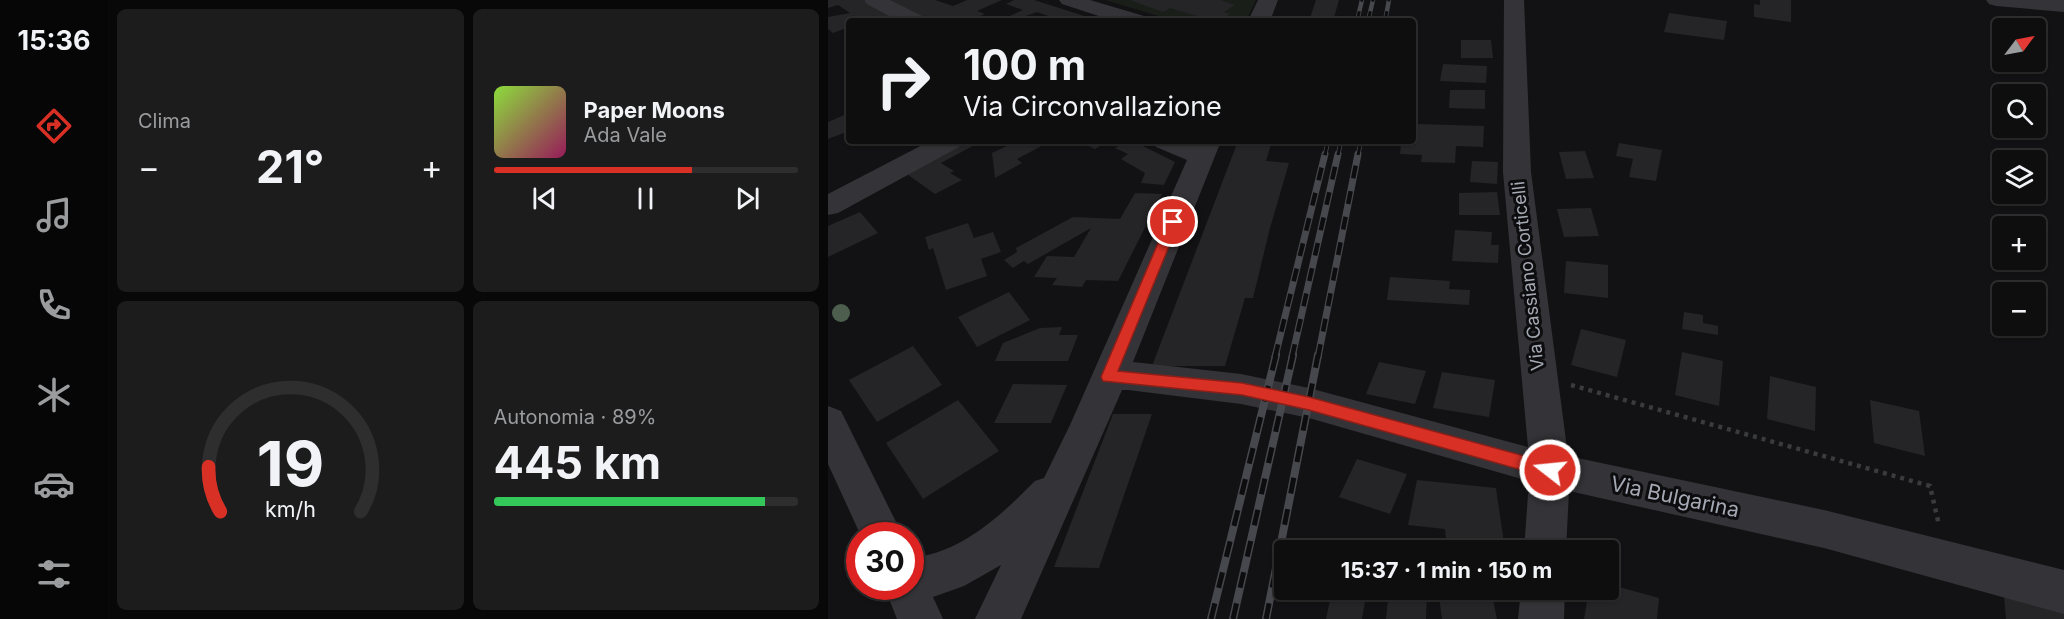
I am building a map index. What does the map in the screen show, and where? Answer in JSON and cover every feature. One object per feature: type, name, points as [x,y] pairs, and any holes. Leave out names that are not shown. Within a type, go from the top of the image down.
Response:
[{"type":"street","points":[[873,0],[908,18]]},
{"type":"street","points":[[1069,0],[1126,18]]},
{"type":"street","points":[[1260,18],[1268,0]]},
{"type":"street","name":"Via Cassiano Corticelli","points":[[1514,0],[1517,172],[1550,470],[1546,540]]},
{"type":"street","points":[[1996,0],[2064,6]]},
{"type":"street","points":[[828,206],[944,144]]},
{"type":"street","points":[[998,619],[1089,425],[1204,148],[1182,144]]},
{"type":"street","name":"Via Bulgarina","points":[[1108,377],[1128,376],[1242,389],[1309,404],[1550,470],[1824,530],[2064,592]]},
{"type":"street","points":[[828,422],[875,522]]},
{"type":"street","points":[[924,579],[958,567],[986,550],[1035,509],[1056,486],[1089,425]]},
{"type":"street","points":[[912,600],[920,619]]},
{"type":"street","points":[[1541,619],[1542,600]]},
{"type":"path","points":[[1539,376],[1930,486],[1947,561]]},
{"type":"shaded area","points":[[1105,0],[1256,0],[1247,18],[1165,18]]},
{"type":"building","points":[[828,0],[863,0],[896,18],[846,18],[846,28],[833,33],[828,29],[828,17],[850,13],[838,5],[828,8]]},
{"type":"building","points":[[888,0],[935,0],[953,6],[967,0],[1002,0],[977,11],[985,14],[976,18],[923,18]]},
{"type":"building","points":[[1014,0],[1034,0],[1091,18],[1044,18],[1048,16],[1037,12],[1020,18],[1005,18],[1023,10],[1006,4]]},
{"type":"building","points":[[1130,0],[1220,0],[1235,5],[1224,12],[1230,14],[1223,18],[1204,18],[1170,8],[1163,12]]},
{"type":"building","points":[[1316,0],[1339,0],[1334,18],[1310,18]]},
{"type":"building","points":[[1760,0],[1791,0],[1791,22],[1754,17],[1754,4],[1760,5]]},
{"type":"building","points":[[1669,13],[1727,21],[1724,40],[1664,32]]},
{"type":"building","points":[[1461,40],[1491,40],[1493,58],[1461,58]]},
{"type":"building","points":[[1443,64],[1487,66],[1486,83],[1440,81]]},
{"type":"building","points":[[1450,90],[1485,90],[1485,109],[1449,108]]},
{"type":"building","points":[[846,114],[846,132],[828,139],[828,122]]},
{"type":"building","points":[[1418,124],[1484,126],[1483,147],[1456,146],[1455,163],[1421,162],[1422,155],[1400,154],[1401,145],[1415,145]]},
{"type":"building","points":[[1619,143],[1662,150],[1656,181],[1629,177],[1633,159],[1616,156]]},
{"type":"building","points":[[957,144],[976,144],[941,163],[954,171],[950,173],[962,180],[935,194],[904,172]]},
{"type":"building","points":[[1011,144],[1045,144],[1017,159],[1022,163],[995,178],[992,153]]},
{"type":"building","points":[[1084,144],[1104,144],[1095,149]]},
{"type":"building","points":[[1121,144],[1139,144],[1175,162],[1164,185],[1141,183],[1145,173],[1121,159],[1128,154],[1115,148]]},
{"type":"building","points":[[1237,144],[1271,144],[1266,161],[1289,163],[1253,298],[1245,298],[1225,366],[1152,366]]},
{"type":"building","points":[[1585,151],[1594,178],[1566,179],[1559,152]]},
{"type":"building","points":[[1472,161],[1498,162],[1497,184],[1470,182]]},
{"type":"building","points":[[1497,192],[1500,215],[1459,215],[1459,193]]},
{"type":"building","points":[[1135,193],[1162,194],[1118,281],[1086,280],[1082,287],[1052,285],[1057,278],[1034,277],[1047,256],[1074,257],[1091,228],[1028,264],[1024,261],[1013,268],[1004,260],[1017,252],[1016,248],[1073,217],[1120,219]]},
{"type":"building","points":[[1591,208],[1599,236],[1564,237],[1557,209]]},
{"type":"building","points":[[860,212],[878,233],[828,257],[828,226]]},
{"type":"building","points":[[968,223],[974,238],[993,232],[1001,252],[981,259],[987,276],[946,290],[933,248],[929,250],[925,237]]},
{"type":"building","points":[[1455,230],[1492,232],[1491,245],[1499,245],[1498,263],[1452,261]]},
{"type":"building","points":[[1566,261],[1608,265],[1608,298],[1564,293]]},
{"type":"building","points":[[1390,277],[1450,281],[1449,289],[1470,290],[1469,305],[1387,300]]},
{"type":"building","points":[[1009,292],[1030,320],[977,347],[958,317]]},
{"type":"building","points":[[1684,312],[1703,315],[1703,323],[1718,326],[1718,335],[1682,329]]},
{"type":"building","points":[[1062,327],[1059,335],[1078,335],[1068,361],[995,361],[1003,343],[1040,328]]},
{"type":"building","points":[[1581,329],[1626,340],[1617,377],[1571,365]]},
{"type":"building","points":[[913,346],[942,385],[877,422],[849,380]]},
{"type":"building","points":[[1682,352],[1723,361],[1719,406],[1675,395]]},
{"type":"building","points":[[1379,362],[1426,371],[1415,404],[1366,394]]},
{"type":"building","points":[[1442,372],[1495,380],[1489,417],[1433,408]]},
{"type":"building","points":[[1770,376],[1816,387],[1815,431],[1767,419]]},
{"type":"building","points":[[1013,384],[1067,385],[1051,423],[994,423]]},
{"type":"building","points":[[958,400],[999,451],[923,499],[886,443]]},
{"type":"building","points":[[1870,400],[1919,411],[1925,456],[1874,443]]},
{"type":"building","points":[[1113,414],[1152,414],[1099,568],[1054,567]]},
{"type":"building","points":[[1357,459],[1407,474],[1390,514],[1339,497]]},
{"type":"building","points":[[1417,480],[1496,488],[1504,540],[1446,540],[1445,529],[1408,525]]},
{"type":"building","points":[[2003,584],[2064,604],[2064,619],[2006,619]]},
{"type":"building","points":[[1619,587],[1659,598],[1657,619],[1584,619],[1587,600],[1619,600]]},
{"type":"building","points":[[1330,600],[1365,600],[1362,619],[1326,619]]},
{"type":"building","points":[[1388,600],[1427,600],[1426,619],[1386,619]]},
{"type":"building","points":[[1439,600],[1493,600],[1497,619],[1442,619]]},
{"type":"railway","points":[[1358,18],[1362,0]]},
{"type":"railway","points":[[1369,18],[1373,0]]},
{"type":"railway","points":[[1386,18],[1389,0]]},
{"type":"railway","points":[[1325,155],[1327,144]]},
{"type":"railway","points":[[1338,155],[1340,144]]},
{"type":"railway","points":[[1358,155],[1360,144]]},
{"type":"railway","points":[[1275,357],[1325,154]]},
{"type":"railway","points":[[1292,357],[1338,154]]},
{"type":"railway","points":[[1318,357],[1358,154]]},
{"type":"railway","points":[[1211,619],[1276,355]]},
{"type":"railway","points":[[1233,619],[1293,355]]},
{"type":"railway","points":[[1266,619],[1318,355]]},
{"type":"route","points":[[1173,222],[1108,377],[1128,376],[1242,389],[1309,404],[1550,470]]}]
